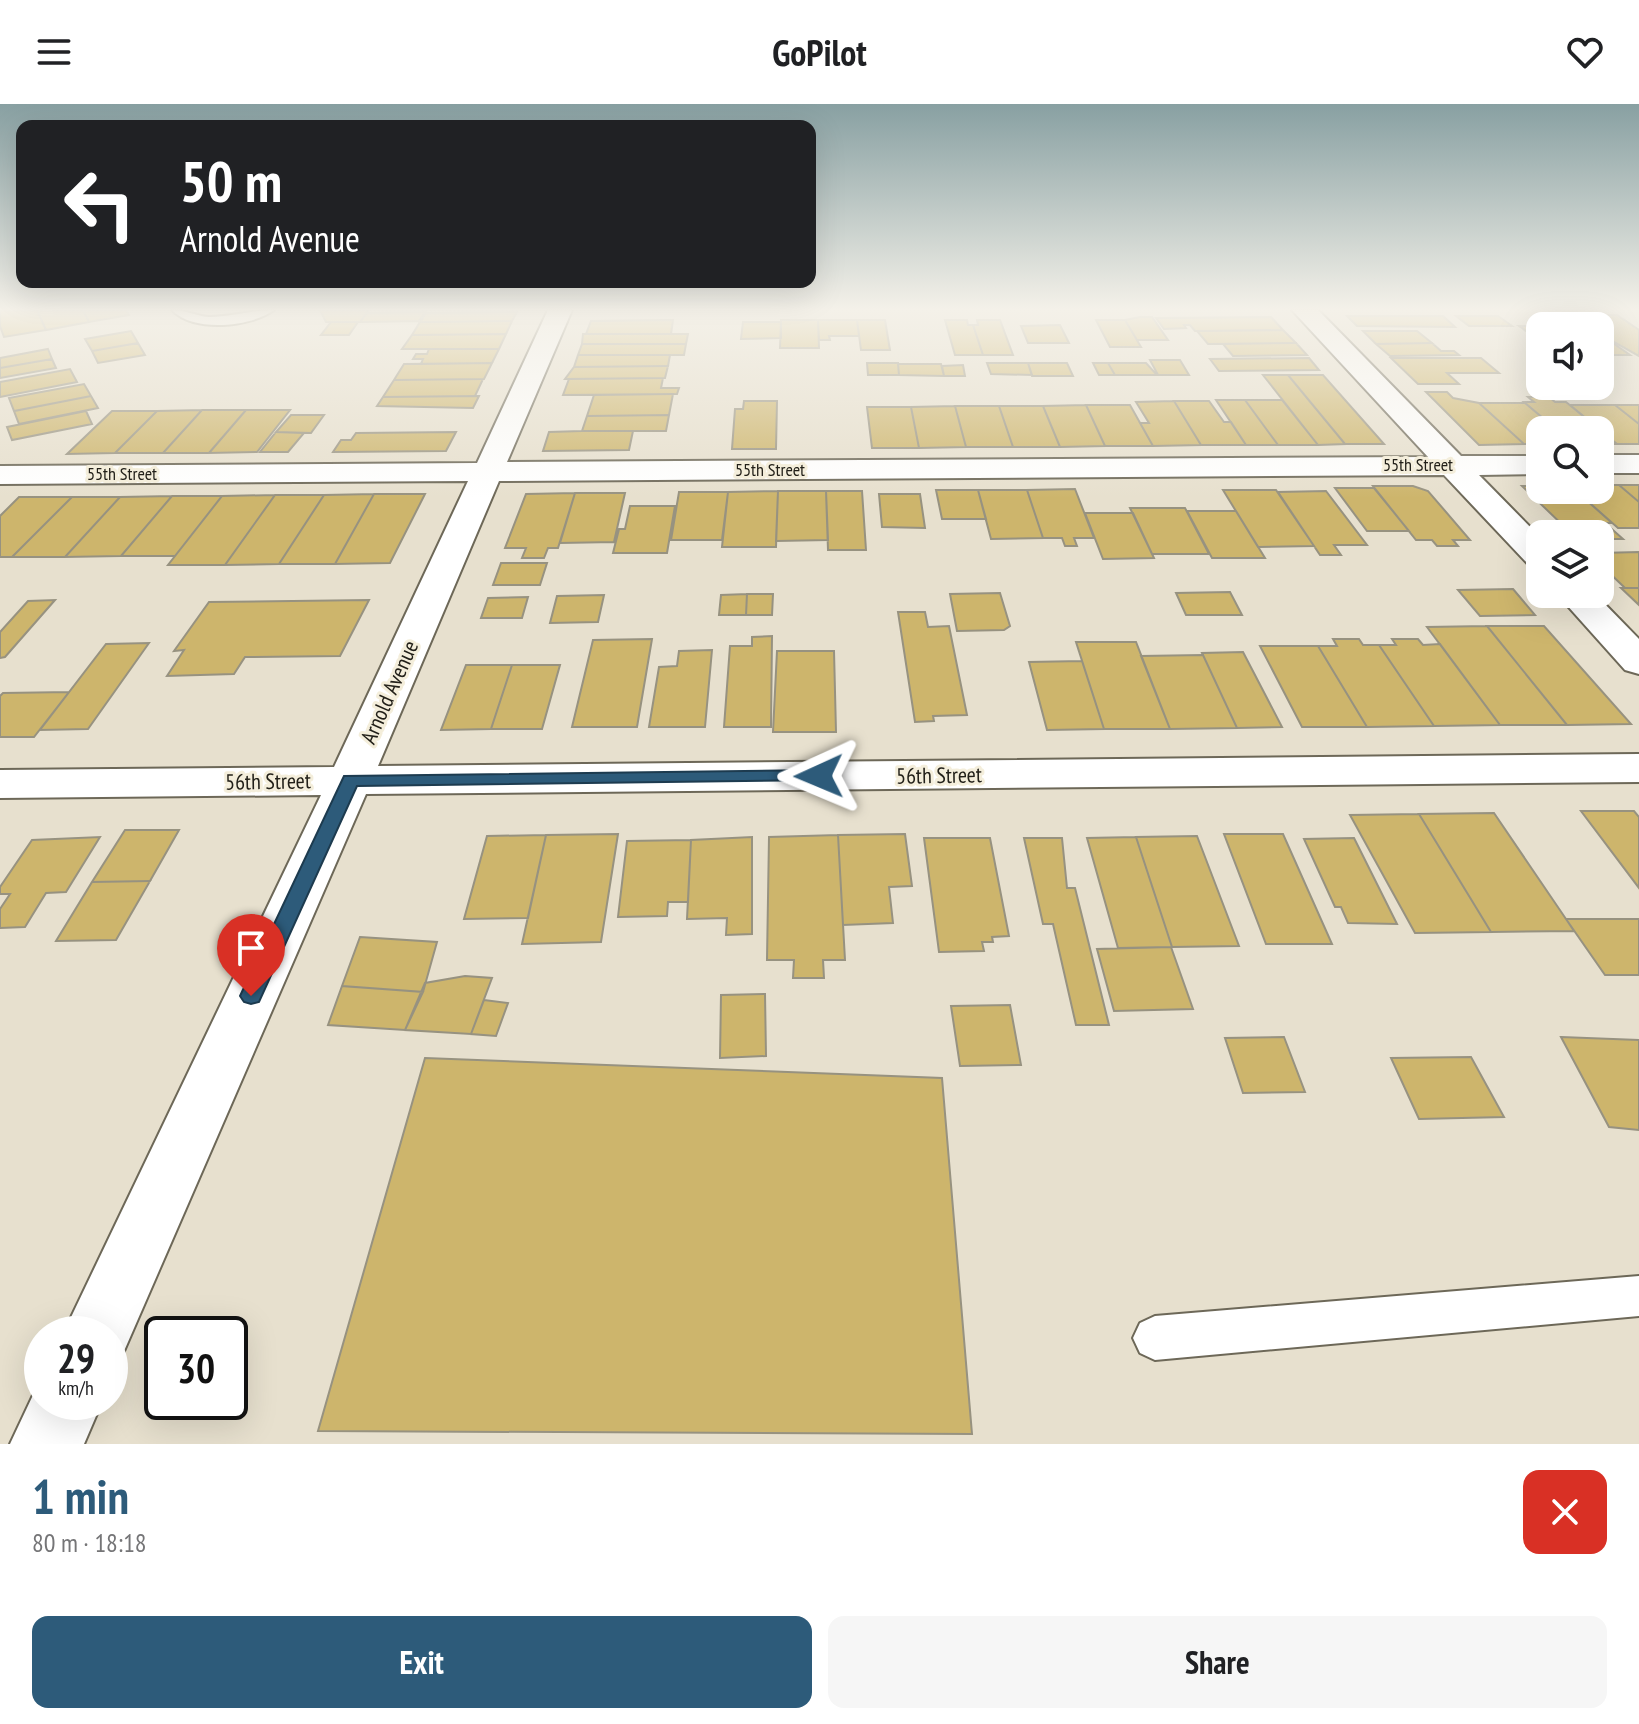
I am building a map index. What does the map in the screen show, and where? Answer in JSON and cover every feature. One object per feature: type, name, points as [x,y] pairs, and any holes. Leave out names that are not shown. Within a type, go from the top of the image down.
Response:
[{"type":"street","name":"Arnold Avenue","points":[[105,1316],[350,780],[531,373]]},
{"type":"street","points":[[1364,373],[1526,542]]},
{"type":"street","points":[[1614,464],[1639,464]]},
{"type":"street","name":"55th Street","points":[[0,475],[1526,465]]},
{"type":"street","points":[[1588,608],[1639,662]]},
{"type":"street","name":"56th Street","points":[[0,784],[1639,768]]},
{"type":"street","points":[[47,1444],[58,1420]]},
{"type":"lane","points":[[1155,1338],[1639,1296]]},
{"type":"building","points":[[0,373],[31,373],[0,378]]},
{"type":"building","points":[[51,373],[72,373],[77,382],[0,397],[0,382]]},
{"type":"building","points":[[399,373],[487,373],[484,379],[394,380]]},
{"type":"building","points":[[570,373],[666,373],[665,378],[565,379]]},
{"type":"building","points":[[868,373],[899,373],[899,375],[868,375]]},
{"type":"building","points":[[899,373],[943,373],[944,376],[899,375]]},
{"type":"building","points":[[943,373],[964,373],[965,376],[944,376]]},
{"type":"building","points":[[1031,373],[1032,375],[991,374]]},
{"type":"building","points":[[1031,373],[1071,373],[1073,376],[1032,376]]},
{"type":"building","points":[[1114,373],[1157,375],[1115,375]]},
{"type":"building","points":[[1157,373],[1189,375],[1158,375]]},
{"type":"building","points":[[1406,373],[1499,373],[1447,373],[1459,384],[1418,384]]},
{"type":"building","points":[[1263,375],[1288,375],[1345,444],[1318,445]]},
{"type":"building","points":[[1288,375],[1323,375],[1384,444],[1345,444]]},
{"type":"building","points":[[663,378],[661,388],[679,388],[677,394],[563,395],[569,379]]},
{"type":"building","points":[[483,379],[475,396],[383,397],[394,380]]},
{"type":"building","points":[[84,384],[91,396],[14,411],[9,398]]},
{"type":"building","points":[[1426,392],[1447,392],[1453,398],[1479,403],[1524,444],[1479,445]]},
{"type":"building","points":[[673,394],[669,415],[587,416],[594,395]]},
{"type":"building","points":[[91,396],[98,408],[19,424],[14,411]]},
{"type":"building","points":[[479,396],[473,408],[377,406],[383,397]]},
{"type":"building","points":[[1216,400],[1245,400],[1278,445],[1246,445]]},
{"type":"building","points":[[1245,400],[1282,400],[1318,445],[1278,445]]},
{"type":"building","points":[[1532,400],[1566,402],[1583,416],[1540,416],[1524,402],[1534,402]]},
{"type":"building","points":[[744,401],[777,401],[776,449],[732,449],[735,409],[743,409]]},
{"type":"building","points":[[1174,401],[1209,401],[1224,422],[1231,422],[1246,445],[1201,445]]},
{"type":"building","points":[[1174,401],[1201,445],[1153,446],[1140,423],[1149,423],[1136,402]]},
{"type":"building","points":[[1479,403],[1525,403],[1540,416],[1526,416],[1524,444]]},
{"type":"building","points":[[1086,405],[1130,405],[1153,446],[1105,446]]},
{"type":"building","points":[[1086,405],[1105,446],[1060,447],[1043,406]]},
{"type":"building","points":[[1570,405],[1615,405],[1639,424],[1639,444],[1614,442],[1614,416],[1583,416]]},
{"type":"building","points":[[1615,405],[1639,405],[1639,424]]},
{"type":"building","points":[[955,406],[999,406],[1013,447],[966,447]]},
{"type":"building","points":[[955,406],[966,447],[919,448],[911,407]]},
{"type":"building","points":[[999,406],[1043,406],[1060,447],[1013,447]]},
{"type":"building","points":[[867,407],[911,407],[919,448],[872,448]]},
{"type":"building","points":[[202,410],[246,410],[209,453],[163,453]]},
{"type":"building","points":[[202,410],[163,453],[115,453],[157,411]]},
{"type":"building","points":[[246,410],[290,410],[257,452],[209,453]]},
{"type":"building","points":[[86,411],[92,424],[12,440],[7,427]]},
{"type":"building","points":[[112,411],[157,411],[115,453],[67,454]]},
{"type":"building","points":[[291,415],[324,415],[311,433],[276,432]]},
{"type":"building","points":[[669,415],[666,431],[582,431],[587,416]]},
{"type":"building","points":[[633,431],[629,450],[543,451],[549,432]]},
{"type":"building","points":[[276,432],[304,433],[288,452],[260,452]]},
{"type":"building","points":[[456,432],[446,451],[333,452],[341,440],[351,440],[356,433]]},
{"type":"building","points":[[1614,485],[1619,485],[1639,502],[1639,528],[1618,528],[1614,520],[1609,520],[1591,504],[1614,504]]},
{"type":"building","points":[[1619,485],[1639,485],[1639,502]]},
{"type":"building","points":[[1373,486],[1413,486],[1428,491],[1470,540],[1453,540],[1458,546],[1437,546],[1432,540],[1416,540]]},
{"type":"building","points":[[1335,488],[1374,488],[1409,531],[1367,531]]},
{"type":"building","points":[[1075,489],[1094,538],[1074,538],[1077,546],[1065,546],[1062,538],[1043,538],[1027,490]]},
{"type":"building","points":[[936,490],[978,490],[986,519],[942,519]]},
{"type":"building","points":[[978,490],[1027,490],[1043,538],[991,539]]},
{"type":"building","points":[[1223,490],[1276,490],[1314,546],[1258,547]]},
{"type":"building","points":[[778,491],[826,491],[828,540],[776,541]]},
{"type":"building","points":[[778,491],[776,547],[722,547],[728,492]]},
{"type":"building","points":[[826,491],[862,491],[866,550],[828,550]]},
{"type":"building","points":[[1326,491],[1367,545],[1334,545],[1341,555],[1320,555],[1278,492]]},
{"type":"building","points":[[679,492],[728,492],[722,540],[671,540]]},
{"type":"building","points":[[575,493],[625,493],[614,542],[560,543]]},
{"type":"building","points":[[575,493],[558,548],[548,548],[544,558],[522,558],[526,548],[505,548],[526,494]]},
{"type":"building","points":[[374,494],[425,494],[390,563],[335,564]]},
{"type":"building","points":[[374,494],[335,564],[279,564],[324,495]]},
{"type":"building","points":[[879,494],[920,494],[925,528],[882,527]]},
{"type":"building","points":[[275,495],[324,495],[279,564],[225,565]]},
{"type":"building","points":[[275,495],[225,565],[168,565],[222,496]]},
{"type":"building","points":[[172,496],[222,496],[175,556],[121,556]]},
{"type":"building","points":[[172,496],[121,556],[65,557],[120,497]]},
{"type":"building","points":[[19,497],[72,497],[12,557],[0,557],[0,516]]},
{"type":"building","points":[[72,497],[120,497],[65,557],[12,557]]},
{"type":"building","points":[[1541,504],[1591,504],[1609,520],[1557,520]]},
{"type":"building","points":[[630,506],[675,506],[667,553],[613,553],[619,529],[625,529]]},
{"type":"building","points":[[1130,508],[1185,508],[1209,554],[1152,554]]},
{"type":"building","points":[[1187,511],[1236,511],[1265,558],[1212,558]]},
{"type":"building","points":[[1085,513],[1133,513],[1154,558],[1103,559]]},
{"type":"building","points":[[1639,552],[1639,588],[1625,588],[1614,577],[1614,553]]},
{"type":"building","points":[[501,563],[547,563],[540,585],[493,585]]},
{"type":"building","points":[[1621,588],[1639,588],[1639,605]]},
{"type":"building","points":[[1513,589],[1535,615],[1480,616],[1458,590]]},
{"type":"building","points":[[1230,592],[1242,615],[1186,615],[1176,593]]},
{"type":"building","points":[[1000,593],[1010,626],[1004,630],[957,631],[950,594]]},
{"type":"building","points":[[747,594],[773,594],[772,615],[746,615]]},
{"type":"building","points":[[747,594],[746,615],[719,615],[721,595]]},
{"type":"building","points":[[604,595],[598,622],[550,623],[557,596]]},
{"type":"building","points":[[528,597],[522,618],[481,618],[488,598]]},
{"type":"building","points":[[55,600],[5,657],[0,658],[0,632],[28,601]]},
{"type":"building","points":[[369,600],[340,656],[245,657],[234,674],[167,676],[184,650],[174,651],[209,602]]},
{"type":"building","points":[[898,612],[925,612],[928,627],[949,626],[967,715],[933,716],[934,721],[915,722]]},
{"type":"building","points":[[1487,626],[1544,626],[1631,724],[1567,725]]},
{"type":"building","points":[[1487,626],[1567,725],[1500,725],[1427,627]]},
{"type":"building","points":[[772,636],[771,727],[724,727],[730,646],[752,646],[752,637]]},
{"type":"building","points":[[652,639],[637,727],[572,727],[593,640]]},
{"type":"building","points":[[1333,639],[1359,639],[1363,645],[1379,645],[1434,726],[1367,727],[1318,646],[1337,646]]},
{"type":"building","points":[[1392,639],[1418,639],[1423,645],[1440,644],[1500,725],[1434,726],[1379,645],[1396,645]]},
{"type":"building","points":[[1076,642],[1136,642],[1170,729],[1104,729]]},
{"type":"building","points":[[149,643],[88,729],[40,730],[106,644]]},
{"type":"building","points":[[1260,646],[1318,646],[1367,727],[1302,727]]},
{"type":"building","points":[[712,650],[705,727],[649,727],[659,667],[677,666],[679,651]]},
{"type":"building","points":[[777,651],[834,651],[836,732],[773,732]]},
{"type":"building","points":[[1243,652],[1282,727],[1237,728],[1202,653]]},
{"type":"building","points":[[1203,655],[1237,728],[1170,729],[1141,656]]},
{"type":"building","points":[[1082,661],[1104,729],[1047,730],[1029,662]]},
{"type":"building","points":[[466,665],[512,665],[491,729],[441,730]]},
{"type":"building","points":[[512,665],[560,665],[542,729],[491,729]]},
{"type":"building","points":[[69,692],[34,737],[0,737],[0,696],[3,693]]},
{"type":"building","points":[[1581,811],[1634,811],[1639,817],[1639,888]]},
{"type":"building","points":[[1494,813],[1574,931],[1491,932],[1419,814]]},
{"type":"building","points":[[1419,814],[1491,932],[1415,933],[1350,815]]},
{"type":"building","points":[[125,830],[179,830],[150,881],[92,882]]},
{"type":"building","points":[[618,834],[601,942],[522,944],[546,835]]},
{"type":"building","points":[[905,834],[912,886],[889,887],[893,923],[843,925],[838,835]]},
{"type":"building","points":[[1224,834],[1283,834],[1332,944],[1266,944]]},
{"type":"building","points":[[546,835],[528,918],[464,919],[487,836]]},
{"type":"building","points":[[838,835],[845,960],[823,960],[824,978],[793,978],[794,960],[767,960],[769,837]]},
{"type":"building","points":[[1197,836],[1239,946],[1172,947],[1136,837]]},
{"type":"building","points":[[100,837],[66,892],[46,893],[25,927],[0,928],[0,909],[10,894],[0,894],[0,887],[32,840]]},
{"type":"building","points":[[752,837],[752,934],[726,935],[727,918],[687,919],[691,840]]},
{"type":"building","points":[[1136,837],[1172,947],[1118,948],[1087,838]]},
{"type":"building","points":[[924,838],[990,838],[1009,936],[992,937],[993,942],[982,942],[984,951],[939,952]]},
{"type":"building","points":[[1024,838],[1062,838],[1067,888],[1075,888],[1109,1025],[1076,1025],[1053,924],[1043,924]]},
{"type":"building","points":[[1354,838],[1397,924],[1348,923],[1341,907],[1335,907],[1304,839]]},
{"type":"building","points":[[691,840],[688,902],[668,902],[667,916],[618,917],[627,841]]},
{"type":"building","points":[[150,881],[116,940],[56,941],[92,882]]},
{"type":"building","points":[[1566,919],[1639,919],[1639,975],[1605,975]]},
{"type":"building","points":[[360,937],[437,942],[423,992],[342,986]]},
{"type":"building","points":[[1171,947],[1193,1009],[1114,1011],[1097,949]]},
{"type":"building","points":[[465,976],[492,978],[471,1034],[405,1030],[425,983]]},
{"type":"building","points":[[342,986],[423,992],[405,1030],[328,1025]]},
{"type":"building","points":[[765,994],[766,1056],[720,1058],[721,995]]},
{"type":"building","points":[[484,1000],[508,1003],[496,1036],[471,1034]]},
{"type":"building","points":[[1010,1005],[1021,1065],[960,1066],[951,1006]]},
{"type":"building","points":[[1284,1037],[1305,1092],[1243,1093],[1225,1038]]},
{"type":"building","points":[[1561,1037],[1639,1040],[1639,1130],[1609,1127]]},
{"type":"building","points":[[1471,1057],[1504,1117],[1419,1119],[1391,1058]]},
{"type":"building","points":[[425,1058],[942,1078],[972,1434],[318,1431]]},
{"type":"route","points":[[251,996],[350,780],[819,776]]}]
